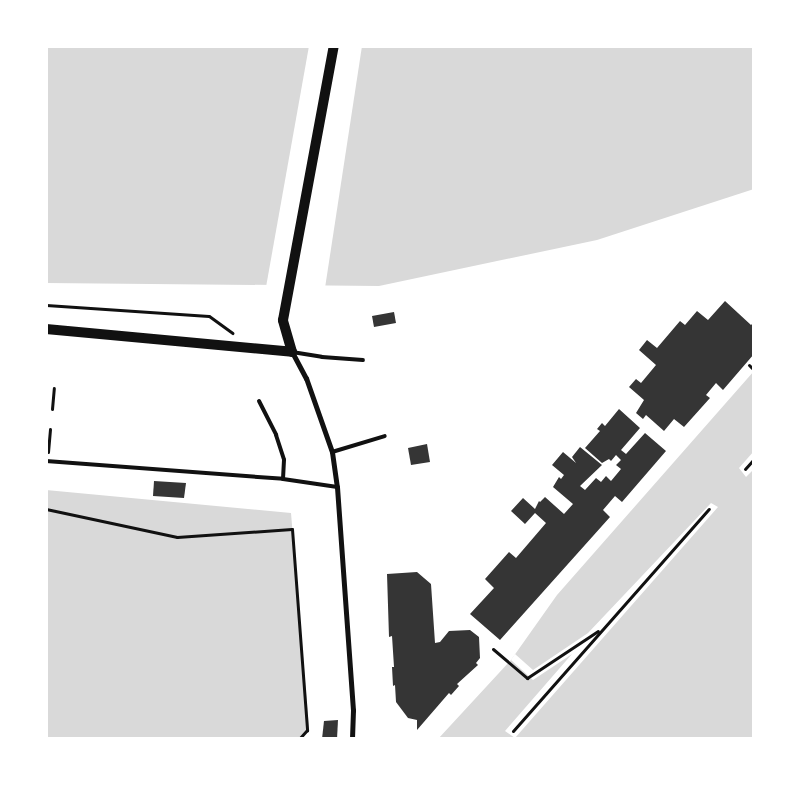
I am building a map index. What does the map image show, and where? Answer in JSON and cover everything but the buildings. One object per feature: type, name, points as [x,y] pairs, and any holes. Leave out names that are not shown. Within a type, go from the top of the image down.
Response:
[{"type":"main road","points":[[46,329],[292,352],[283,320],[334,46]]},
{"type":"street","points":[[292,352],[306,378],[332,452],[337,487],[353,710],[352,739]]},
{"type":"lane","points":[[292,352],[322,358],[363,360]]},
{"type":"lane","points":[[259,400],[276,435],[284,460],[283,479]]},
{"type":"lane","points":[[332,452],[385,436]]},
{"type":"lane","points":[[46,461],[283,479],[337,487]]},
{"type":"path","points":[[46,305],[209,316],[250,348]]},
{"type":"path","points":[[749,365],[754,370]]},
{"type":"path","points":[[52,409],[54,388]]},
{"type":"path","points":[[48,453],[50,429]]},
{"type":"path","points":[[745,469],[754,459]]},
{"type":"path","points":[[46,509],[177,537],[292,528],[307,730],[299,739]]},
{"type":"path","points":[[513,731],[708,509]]},
{"type":"path","points":[[493,649],[527,678],[601,629]]},
{"type":"shaded area","points":[[46,46],[754,46],[754,189],[597,240],[379,286],[46,283]]},
{"type":"shaded area","points":[[754,371],[754,739],[438,739],[511,660],[557,595]]},
{"type":"shaded area","points":[[46,490],[291,513],[309,728],[299,739],[46,739]]},
{"type":"pier","points":[[309,46],[362,46],[325,288],[266,287]]},
{"type":"pier","points":[[754,451],[754,469],[746,477],[739,468]]},
{"type":"pier","points":[[711,503],[718,507],[515,738],[505,731],[572,654],[533,680],[511,660],[515,654],[533,670],[588,633]]}]
